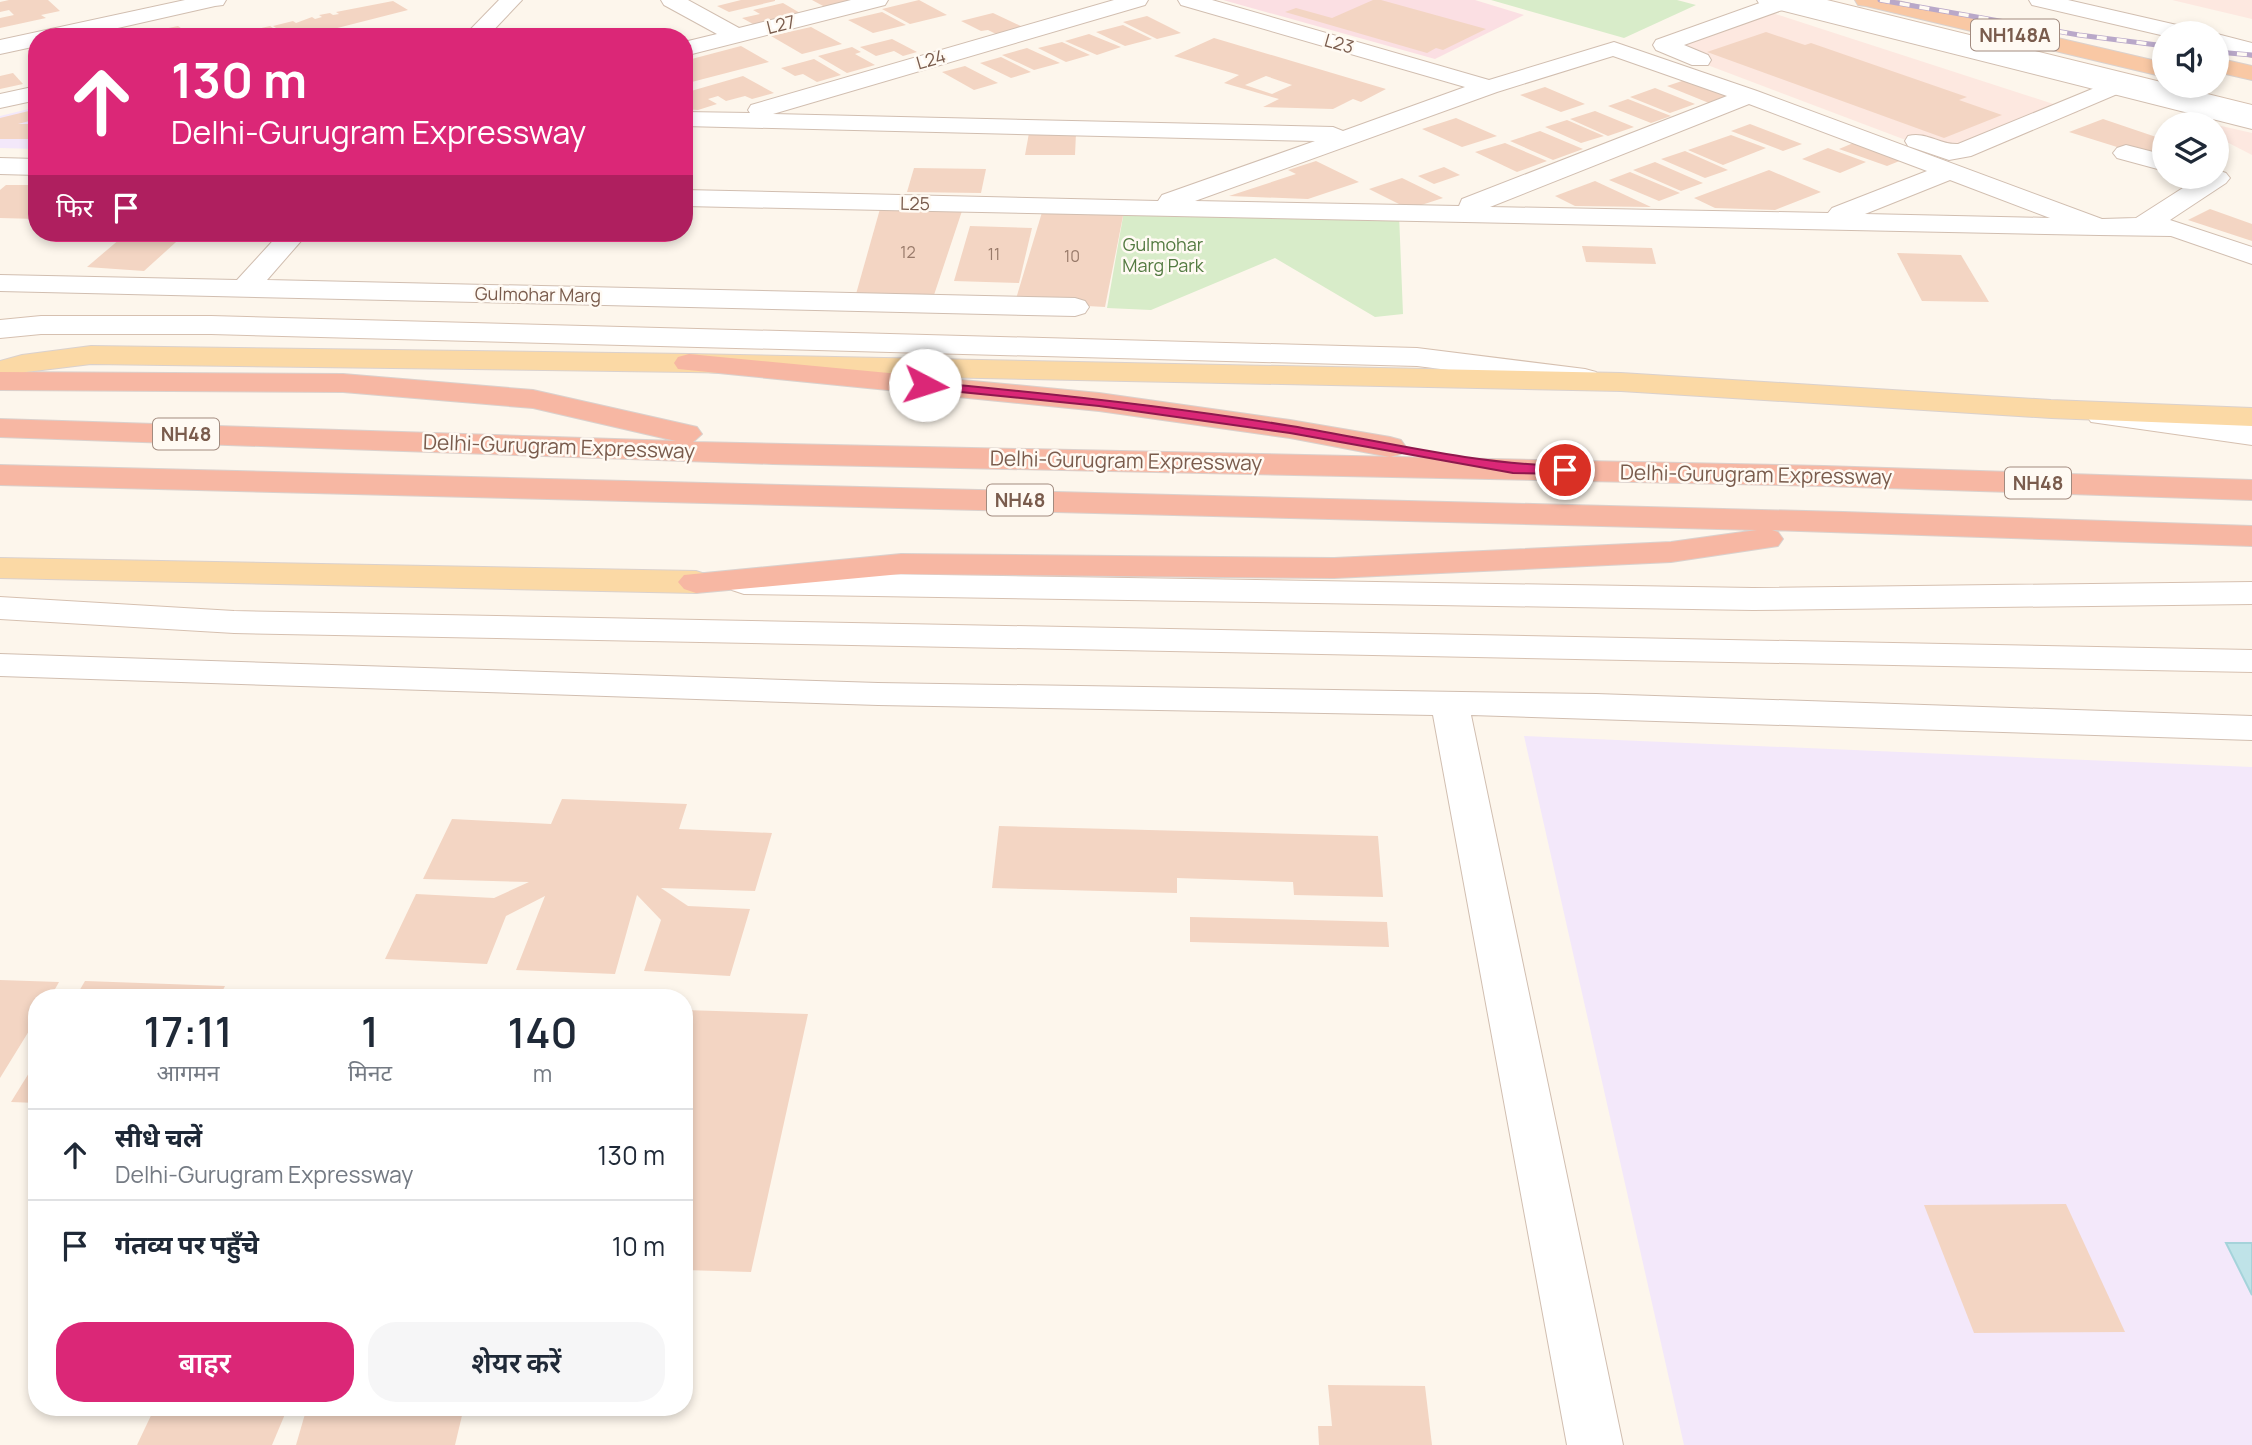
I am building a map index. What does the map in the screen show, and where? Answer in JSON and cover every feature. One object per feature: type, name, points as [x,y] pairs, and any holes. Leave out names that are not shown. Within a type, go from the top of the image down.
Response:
[{"type":"highway","name":"NH148A","points":[[1866,0],[2152,67]]},
{"type":"highway","name":"NH148A","points":[[1943,0],[2152,49]]},
{"type":"highway","points":[[2229,68],[2252,73]]},
{"type":"highway","points":[[2229,86],[2252,91]]},
{"type":"highway","points":[[689,363],[1099,402],[1290,429],[1513,469]]},
{"type":"highway","points":[[0,381],[343,383],[533,399],[773,454]]},
{"type":"highway","name":"Delhi-Gurugram Expressway","points":[[0,428],[773,454],[1824,476],[2252,489]]},
{"type":"highway","name":"Delhi-Gurugram Expressway","points":[[0,475],[1843,522],[2252,536]]},
{"type":"highway","points":[[0,498],[197,481]]},
{"type":"highway","points":[[696,582],[901,564],[1334,568],[1671,552],[1772,538],[1843,522]]},
{"type":"main road","points":[[0,371],[22,364],[91,355],[1307,375],[1621,382],[2051,409],[2252,417]]},
{"type":"main road","points":[[2051,409],[2252,397]]},
{"type":"main road","points":[[0,568],[696,582]]},
{"type":"street","points":[[88,28],[215,0]]},
{"type":"street","points":[[483,28],[511,0]]},
{"type":"street","points":[[672,0],[737,36]]},
{"type":"street","name":"L27","points":[[693,47],[877,0]]},
{"type":"street","name":"L24","points":[[724,120],[1138,0]]},
{"type":"street","name":"L23","points":[[1189,0],[1489,87]]},
{"type":"street","points":[[2040,0],[2152,26]]},
{"type":"street","points":[[2114,87],[1969,148],[1949,152],[1664,47],[1780,1],[2252,122]]},
{"type":"street","points":[[1146,210],[1489,87],[1780,1],[2252,112]]},
{"type":"street","points":[[89,8],[106,24]]},
{"type":"street","points":[[682,28],[692,11]]},
{"type":"street","points":[[0,47],[28,41]]},
{"type":"street","points":[[2229,44],[2252,50]]},
{"type":"street","points":[[1614,49],[1749,96],[2099,227]]},
{"type":"street","points":[[0,101],[28,95]]},
{"type":"street","points":[[1454,212],[1749,96]]},
{"type":"street","points":[[693,119],[1356,134]]},
{"type":"street","points":[[2126,153],[2152,160]]},
{"type":"street","points":[[0,166],[28,167]]},
{"type":"street","points":[[1824,220],[1950,171]]},
{"type":"street","points":[[2142,226],[2200,189]]},
{"type":"street","name":"L25","points":[[693,198],[1146,210],[1454,212],[2142,226],[2176,229],[2252,256]]},
{"type":"street","points":[[244,289],[287,242]]},
{"type":"street","name":"Gulmohar Marg","points":[[0,283],[1075,307]]},
{"type":"street","points":[[0,329],[41,326],[211,325],[1417,357],[1621,382]]},
{"type":"street","points":[[2051,409],[2252,435]]},
{"type":"street","points":[[696,582],[1753,599],[2252,593]]},
{"type":"street","points":[[0,608],[234,622],[2250,659]]},
{"type":"street","points":[[0,665],[864,694],[1596,706],[2252,728]]},
{"type":"street","points":[[1450,705],[1595,1445]]},
{"type":"shaded area","points":[[1223,0],[1475,0],[1524,15],[1435,59]]},
{"type":"shaded area","points":[[2172,0],[2252,0],[2252,19]]},
{"type":"shaded area","points":[[1760,9],[2078,112],[1956,159],[1652,44]]},
{"type":"shaded area","points":[[28,109],[28,149],[0,148],[0,116]]},
{"type":"shaded area","points":[[2229,128],[2252,133],[2252,155],[2229,143]]},
{"type":"shaded area","points":[[1524,736],[2252,767],[2252,1445],[1684,1445]]},
{"type":"green space","points":[[1491,0],[1677,0],[1696,5],[1624,38]]},
{"type":"green space","name":"Gulmohar Marg Park","points":[[1124,211],[1399,214],[1403,314],[1375,317],[1275,258],[1151,310],[1107,308]]},
{"type":"water","points":[[2226,1243],[2252,1243],[2252,1295]]},
{"type":"building","points":[[48,0],[60,11],[41,15],[46,18],[0,28],[0,18],[14,15],[9,10],[0,12],[0,2]]},
{"type":"building","points":[[741,0],[775,1],[729,12],[717,6]]},
{"type":"building","points":[[812,0],[847,0],[847,1],[825,7]]},
{"type":"building","points":[[919,0],[947,15],[910,24],[882,9]]},
{"type":"building","points":[[1373,0],[1486,29],[1443,50],[1436,48],[1427,53],[1285,12],[1296,8],[1332,18]]},
{"type":"building","points":[[393,1],[408,10],[337,28],[273,26],[293,21],[296,23],[312,17],[315,19],[322,17],[319,15],[330,13],[339,14],[336,12]]},
{"type":"building","points":[[783,3],[800,13],[753,24],[742,18],[760,14],[753,10]]},
{"type":"building","points":[[882,12],[906,25],[873,33],[848,20]]},
{"type":"building","points":[[993,13],[1025,28],[998,35],[988,30],[981,31],[961,21]]},
{"type":"building","points":[[1147,16],[1181,33],[1157,39],[1123,22]]},
{"type":"building","points":[[1123,25],[1152,39],[1125,46],[1096,32]]},
{"type":"building","points":[[811,27],[842,44],[802,54],[771,36]]},
{"type":"building","points":[[1766,32],[1805,45],[1811,43],[1967,97],[1959,100],[2002,115],[1944,138],[1707,52]]},
{"type":"building","points":[[1089,34],[1121,47],[1097,55],[1065,41]]},
{"type":"building","points":[[1214,38],[1386,89],[1361,102],[1353,99],[1333,109],[1263,107],[1279,99],[1224,83],[1239,75],[1174,56]],"holes":[[[1266,76],[1292,85],[1272,94],[1245,85]]]},
{"type":"building","points":[[892,39],[917,52],[903,56],[894,51],[876,56],[860,47]]},
{"type":"building","points":[[1062,42],[1090,55],[1066,62],[1038,48]]},
{"type":"building","points":[[741,46],[769,62],[693,82],[693,59]]},
{"type":"building","points":[[852,47],[861,52],[855,54],[875,65],[847,73],[818,56]]},
{"type":"building","points":[[1027,48],[1060,63],[1034,70],[1002,55]]},
{"type":"building","points":[[1001,57],[1031,72],[1011,78],[980,63]]},
{"type":"building","points":[[814,59],[841,75],[817,82],[803,74],[795,76],[781,68]]},
{"type":"building","points":[[965,66],[998,83],[974,90],[942,72]]},
{"type":"building","points":[[13,73],[23,84],[0,89],[0,76]]},
{"type":"building","points":[[743,76],[774,93],[752,99],[745,96],[726,101],[718,96],[708,99],[717,104],[698,110],[693,110],[693,90]]},
{"type":"building","points":[[1691,78],[1734,94],[1709,103],[1667,86]]},
{"type":"building","points":[[1545,87],[1585,104],[1561,112],[1520,95]]},
{"type":"building","points":[[1655,88],[1695,104],[1670,113],[1630,97]]},
{"type":"building","points":[[1628,99],[1671,116],[1651,123],[1608,106]]},
{"type":"building","points":[[28,111],[28,121],[18,124],[28,124],[28,139],[0,139],[0,118]]},
{"type":"building","points":[[1595,111],[1634,127],[1608,136],[1570,119]]},
{"type":"building","points":[[1456,118],[1497,136],[1462,147],[1422,129]]},
{"type":"building","points":[[2103,119],[2152,136],[2152,158],[2069,132]]},
{"type":"building","points":[[1567,120],[1604,136],[1581,143],[1545,127]]},
{"type":"building","points":[[1750,124],[1802,144],[1783,151],[1731,131]]},
{"type":"building","points":[[1540,131],[1583,149],[1553,160],[1510,141]]},
{"type":"building","points":[[1029,133],[1076,133],[1075,155],[1025,155]]},
{"type":"building","points":[[1731,135],[1766,148],[1723,165],[1688,150]]},
{"type":"building","points":[[1858,141],[1907,158],[1887,166],[1839,149]]},
{"type":"building","points":[[1505,143],[1547,161],[1517,172],[1475,152]]},
{"type":"building","points":[[1828,148],[1866,162],[1840,173],[1802,159]]},
{"type":"building","points":[[1685,151],[1728,170],[1705,178],[1661,159]]},
{"type":"building","points":[[1316,161],[1359,182],[1308,199],[1229,196],[1296,174],[1288,170]]},
{"type":"building","points":[[1655,162],[1703,183],[1681,191],[1633,170]]},
{"type":"building","points":[[1444,167],[1460,175],[1434,184],[1418,176]]},
{"type":"building","points":[[914,168],[986,169],[981,193],[907,192]]},
{"type":"building","points":[[1769,170],[1821,192],[1775,210],[1715,208],[1694,198]]},
{"type":"building","points":[[1630,172],[1680,193],[1659,201],[1609,180]]},
{"type":"building","points":[[1402,178],[1443,198],[1409,209],[1369,189]]},
{"type":"building","points":[[1595,181],[1651,207],[1575,206],[1555,196]]},
{"type":"building","points":[[6,185],[28,185],[28,219],[0,218],[0,190]]},
{"type":"building","points":[[880,209],[962,211],[934,295],[856,294]]},
{"type":"building","points":[[1043,209],[1124,211],[1105,307],[1015,302]]},
{"type":"building","points":[[2210,209],[2252,224],[2252,241],[2188,220]]},
{"type":"building","points":[[970,226],[1032,228],[1019,283],[954,281]]},
{"type":"building","points":[[116,242],[176,242],[144,271],[87,267]]},
{"type":"building","points":[[1582,246],[1652,248],[1656,264],[1586,262]]},
{"type":"building","points":[[1897,253],[1961,255],[1989,302],[1922,301]]},
{"type":"building","points":[[562,799],[687,804],[679,829],[772,833],[755,891],[661,888],[688,906],[750,909],[730,976],[644,971],[661,920],[637,895],[615,974],[516,970],[545,896],[506,916],[487,964],[385,959],[416,894],[494,898],[529,882],[423,879],[452,819],[551,824]]},
{"type":"building","points":[[999,826],[1378,836],[1383,897],[1294,895],[1293,882],[1177,878],[1177,893],[992,888]]},
{"type":"building","points":[[1190,917],[1387,922],[1389,947],[1190,942]]},
{"type":"building","points":[[0,980],[59,982],[55,989],[28,989],[28,1033],[0,1078]]},
{"type":"building","points":[[85,981],[225,986],[224,989],[80,989]]},
{"type":"building","points":[[693,1010],[808,1014],[751,1272],[693,1270]]},
{"type":"building","points":[[28,1075],[28,1103],[11,1102]]},
{"type":"building","points":[[2066,1204],[2125,1332],[1974,1333],[1924,1205]]},
{"type":"building","points":[[1328,1385],[1425,1386],[1432,1445],[1319,1445],[1318,1426],[1332,1426]]},
{"type":"building","points":[[151,1416],[284,1416],[272,1445],[137,1445]]},
{"type":"building","points":[[304,1416],[462,1416],[455,1445],[296,1445]]},
{"type":"railway","points":[[1880,0],[2079,35],[2152,44]]},
{"type":"railway","points":[[2229,53],[2252,55]]},
{"type":"route","points":[[925,385],[1099,402],[1290,429],[1513,469],[1565,470]]}]
